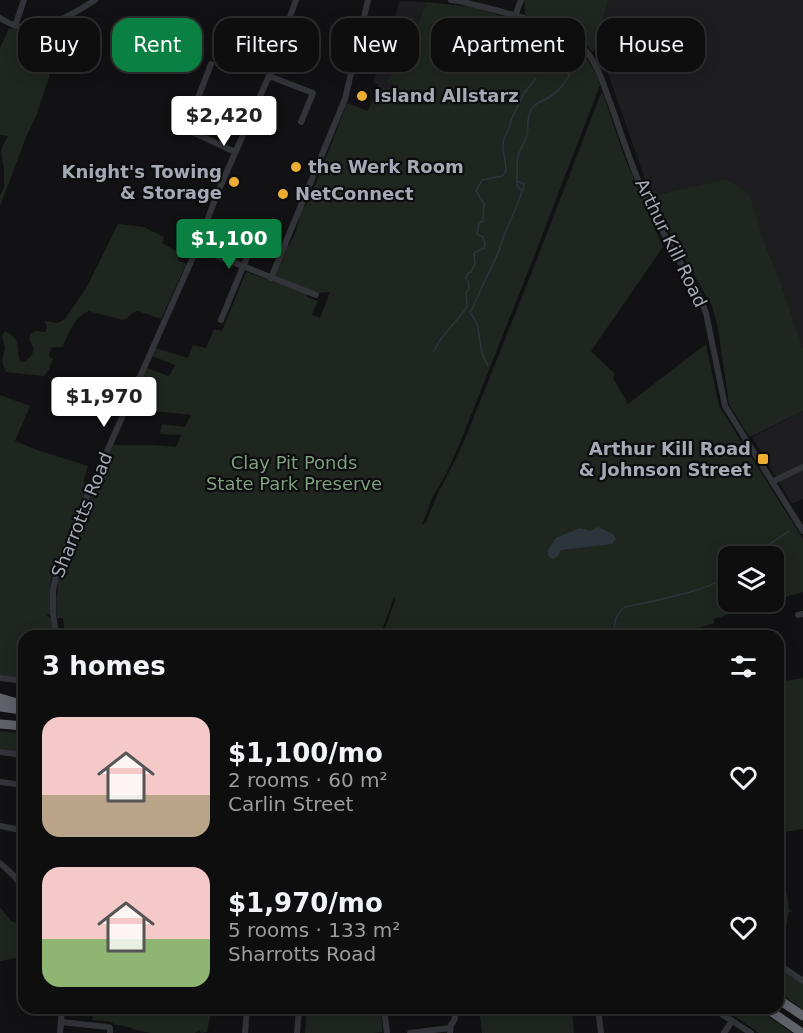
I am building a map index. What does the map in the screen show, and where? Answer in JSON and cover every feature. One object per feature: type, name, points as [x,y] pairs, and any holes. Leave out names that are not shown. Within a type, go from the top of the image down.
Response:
[{"type":"highway","points":[[0,698],[18,703]]},
{"type":"highway","points":[[0,707],[18,709]]},
{"type":"highway","points":[[784,1003],[803,1016]]},
{"type":"highway","points":[[775,1014],[802,1033]]},
{"type":"street","points":[[15,26],[24,0]]},
{"type":"street","points":[[0,18],[15,26],[33,29],[47,26],[95,0]]},
{"type":"street","name":"Sharrotts Road","points":[[55,630],[53,590],[60,564],[85,501],[197,248],[235,152],[269,75],[296,0]]},
{"type":"street","points":[[271,278],[345,99],[368,0]]},
{"type":"street","name":"Arthur Kill Road","points":[[451,0],[549,27],[581,45],[595,65],[603,81],[642,190],[670,246],[701,299],[706,313],[725,406],[803,531]]},
{"type":"street","points":[[515,16],[521,0]]},
{"type":"street","points":[[212,64],[186,129],[235,152]]},
{"type":"street","points":[[269,75],[313,93],[301,122]]},
{"type":"street","points":[[221,320],[259,228]]},
{"type":"street","points":[[197,248],[316,295]]},
{"type":"street","points":[[772,482],[803,467]]},
{"type":"street","points":[[0,678],[18,680]]},
{"type":"street","points":[[0,752],[18,754]]},
{"type":"street","points":[[0,782],[18,784]]},
{"type":"street","points":[[0,826],[18,829]]},
{"type":"street","points":[[0,863],[18,881]]},
{"type":"street","points":[[784,968],[803,981]]},
{"type":"street","points":[[60,1033],[62,1014]]},
{"type":"street","points":[[245,1033],[247,1014]]},
{"type":"street","points":[[297,1033],[299,1014]]},
{"type":"street","points":[[385,1014],[387,1033]]},
{"type":"street","points":[[410,1033],[450,1031],[455,1014]]},
{"type":"street","points":[[599,1014],[601,1033]]},
{"type":"street","points":[[721,1014],[751,1033]]},
{"type":"street","points":[[724,1033],[732,1021]]},
{"type":"street","points":[[61,1022],[108,1027],[110,1033]]},
{"type":"shaded area","points":[[608,0],[803,0],[803,348],[766,247],[725,179],[651,196],[607,72],[705,72],[705,18],[604,18]]},
{"type":"shaded area","points":[[400,1],[426,2],[419,23],[419,18],[394,18]]},
{"type":"shaded area","points":[[376,72],[402,72],[395,94],[373,82]]},
{"type":"shaded area","points":[[803,411],[803,499],[792,504],[752,437]]},
{"type":"shaded area","points":[[598,527],[613,534],[616,539],[612,544],[561,550],[553,559],[548,556],[548,550],[556,538],[580,528],[590,531]]},
{"type":"green space","points":[[524,0],[608,0],[604,18],[597,18],[597,45],[592,52],[585,43],[585,18],[532,18],[525,14]]},
{"type":"green space","name":"Clay Pit Ponds State Park Preserve","points":[[426,2],[481,9],[507,18],[431,18],[431,72],[585,72],[585,57],[600,85],[460,443],[432,498],[422,525],[426,523],[465,439],[602,91],[625,158],[663,247],[591,351],[615,374],[613,378],[628,404],[706,344],[719,406],[803,539],[803,592],[784,597],[784,546],[718,546],[718,612],[737,612],[714,619],[714,623],[694,630],[384,630],[395,601],[394,597],[382,630],[64,630],[63,618],[57,618],[56,610],[62,566],[113,445],[176,447],[181,435],[160,434],[162,424],[185,427],[191,415],[129,408],[147,368],[168,376],[175,365],[152,356],[155,348],[188,358],[193,345],[206,348],[214,329],[222,331],[246,272],[308,294],[307,297],[318,301],[312,315],[320,318],[330,292],[316,293],[276,277],[278,266],[297,229],[302,208],[319,176],[347,103],[368,111],[378,85],[395,93],[398,86],[388,82],[391,72],[419,72],[419,22]]},
{"type":"green space","points":[[9,28],[18,30],[18,72],[51,72],[36,116],[0,206],[0,196],[4,187],[1,151],[8,136],[0,135],[0,48]]},
{"type":"green space","points":[[725,179],[749,194],[803,348],[803,411],[752,436],[749,436],[729,404],[718,328],[712,306],[651,196]]},
{"type":"green space","points":[[118,224],[144,227],[164,237],[162,243],[178,252],[180,255],[178,260],[186,264],[161,319],[138,311],[123,320],[88,311],[75,322],[63,347],[51,348],[49,354],[53,359],[44,376],[6,372],[2,362],[5,348],[2,336],[5,331],[11,334],[16,341],[20,361],[24,362],[33,352],[33,346],[29,340],[30,334],[36,331],[45,332],[47,328],[45,321],[58,323],[65,319],[87,287]]},
{"type":"green space","points":[[0,395],[30,406],[15,441],[88,466],[83,481],[88,486],[51,580],[50,614],[46,615],[51,618],[52,630],[18,630],[18,677],[0,675]]},
{"type":"green space","points":[[803,678],[803,829],[784,832],[784,681]]},
{"type":"green space","points":[[0,731],[18,733],[18,751],[0,749]]},
{"type":"green space","points":[[784,885],[789,909],[793,911],[789,912],[784,929]]},
{"type":"green space","points":[[0,907],[11,921],[18,923],[18,950],[16,958],[0,961]]},
{"type":"green space","points":[[784,972],[803,984],[803,1010],[784,996]]},
{"type":"green space","points":[[211,1014],[207,1032],[201,1033],[199,1030],[195,1033],[151,1033],[111,1022],[92,1020],[93,1015]]},
{"type":"green space","points":[[307,1014],[381,1014],[383,1032],[305,1033]]},
{"type":"green space","points":[[480,1014],[572,1014],[574,1033],[482,1033]]},
{"type":"green space","points":[[732,1014],[765,1014],[792,1033],[759,1033]]},
{"type":"waterway","points":[[488,366],[482,354],[478,326],[470,313],[499,251],[522,191],[517,184],[517,161],[527,135],[530,111],[535,105],[554,94],[571,72]]},
{"type":"waterway","points":[[434,351],[467,306],[466,292],[469,289],[466,278],[475,264],[474,253],[484,248],[483,237],[477,234],[479,222],[483,220],[484,203],[476,191],[482,180],[502,176],[505,173],[503,148],[505,137],[524,93],[536,79]]},
{"type":"waterway","points":[[517,181],[524,184],[523,190]]},
{"type":"waterway","points":[[767,546],[789,531]]},
{"type":"waterway","points":[[614,630],[617,617],[625,607],[665,599],[718,582]]},
{"type":"place","name":"Island Allstarz","points":[[362,96]]},
{"type":"place","name":"the Werk Room","points":[[296,167]]},
{"type":"place","name":"Knight's Towing & Storage","points":[[234,182]]},
{"type":"place","name":"NetConnect","points":[[283,194]]},
{"type":"place","name":"Arthur Kill Road & Johnson Street","points":[[763,459]]}]
